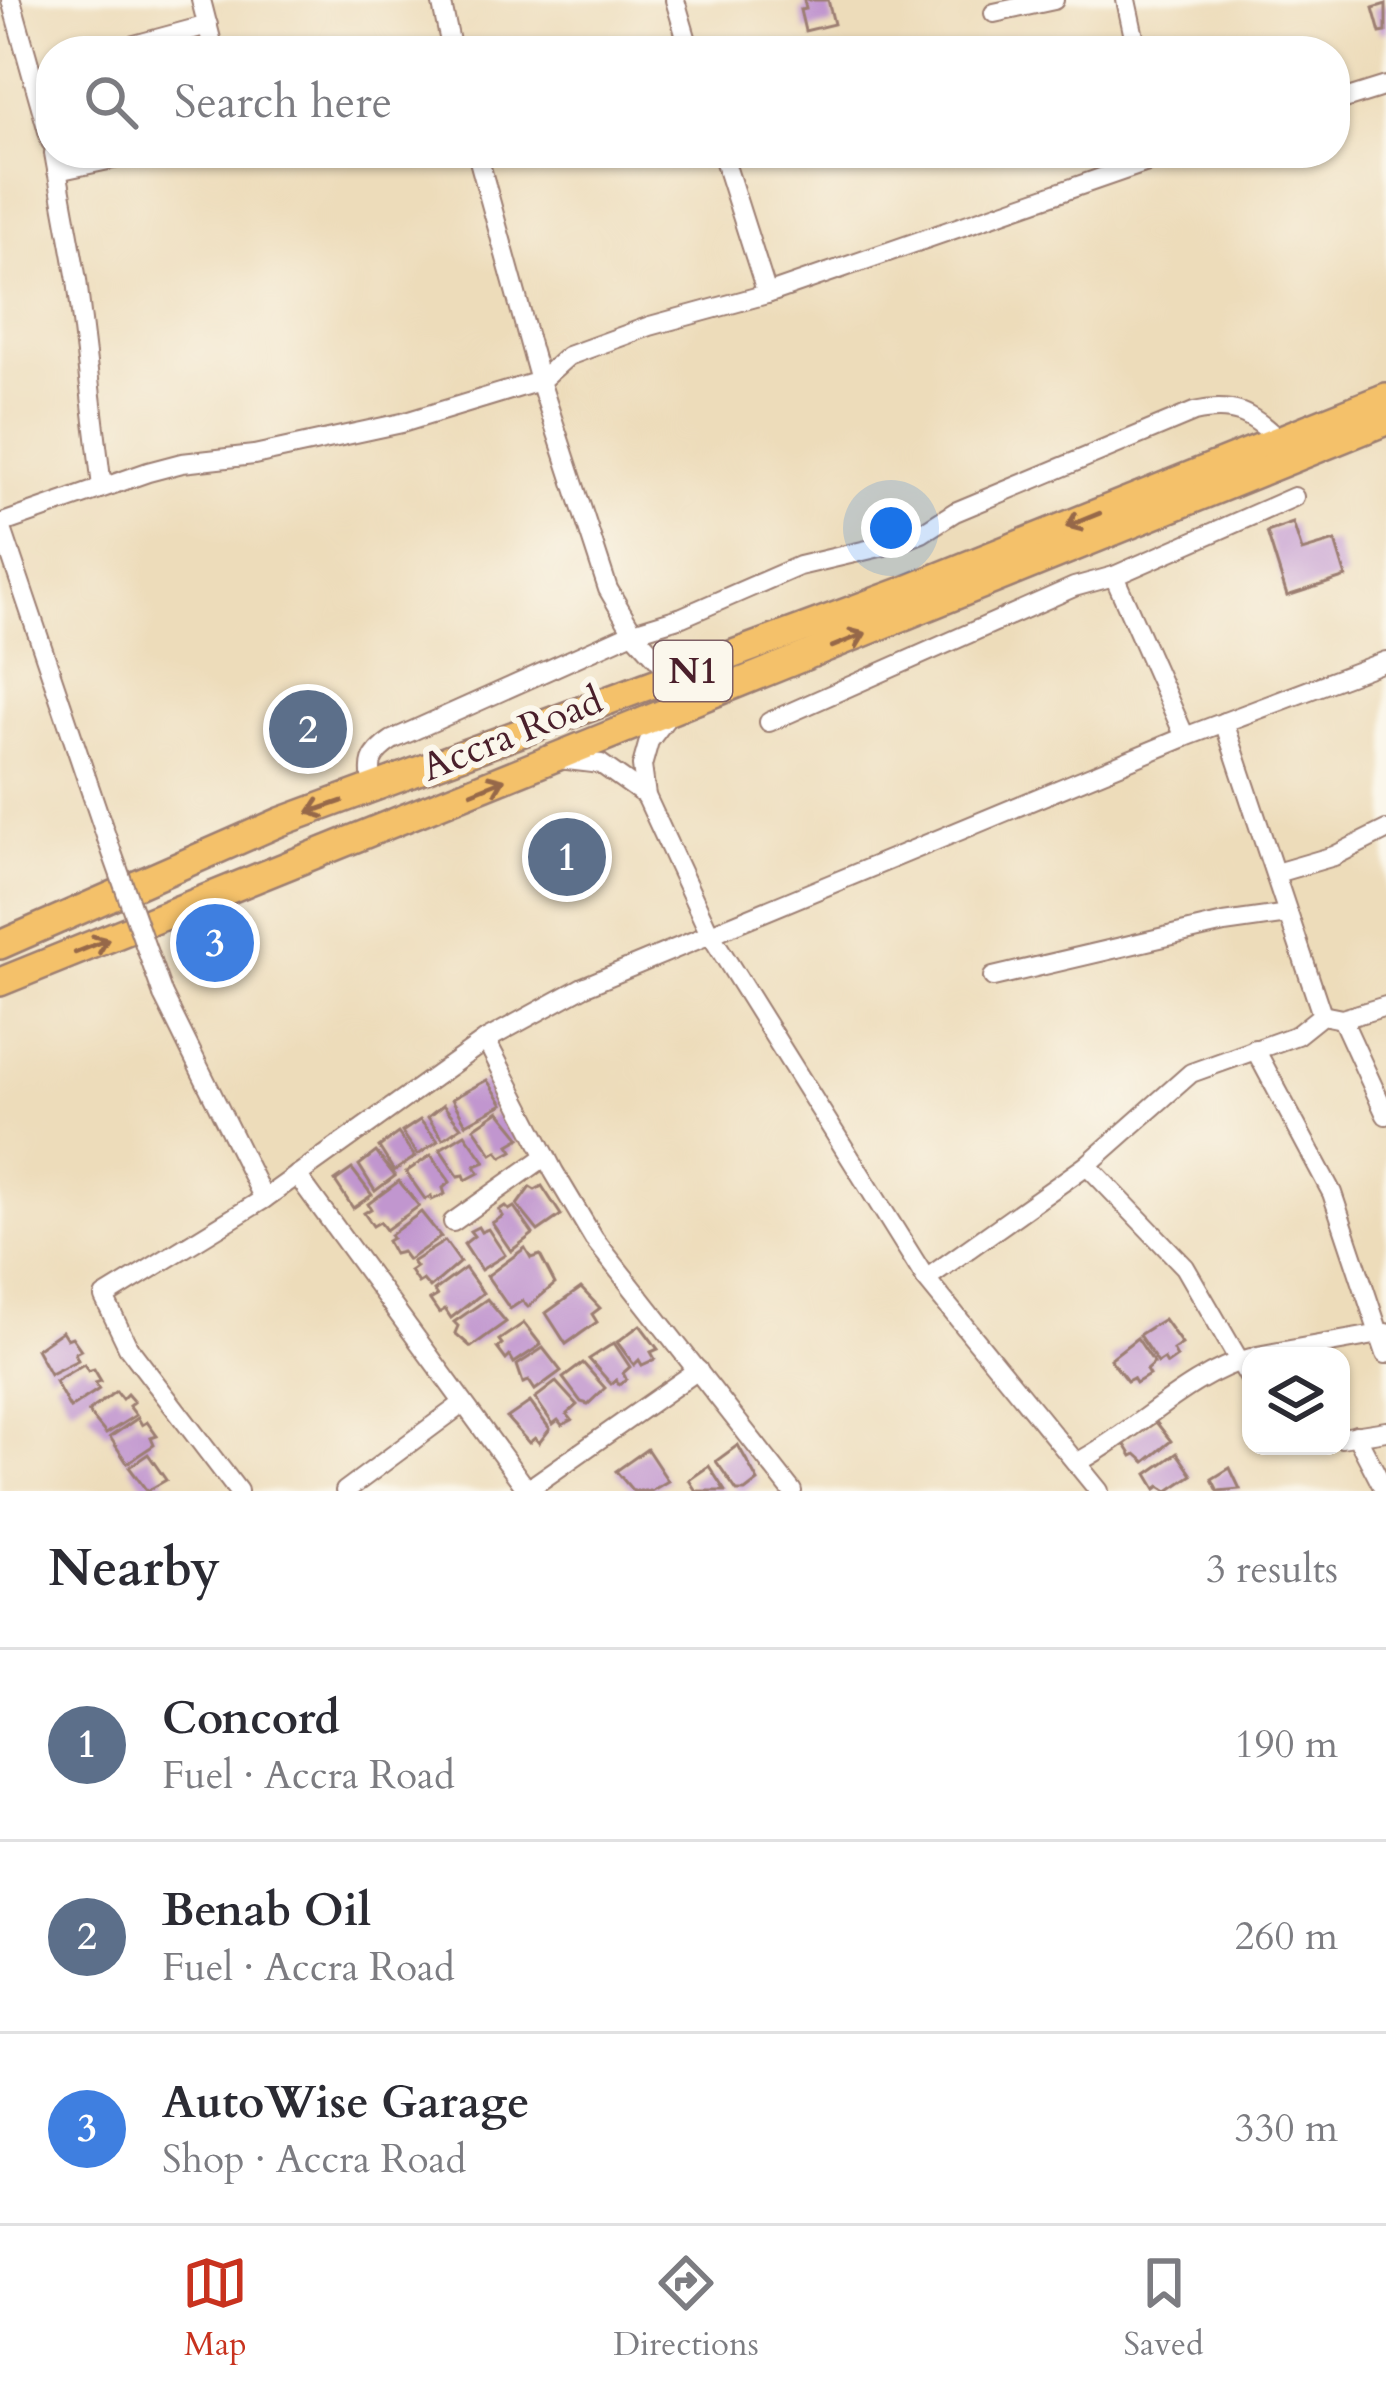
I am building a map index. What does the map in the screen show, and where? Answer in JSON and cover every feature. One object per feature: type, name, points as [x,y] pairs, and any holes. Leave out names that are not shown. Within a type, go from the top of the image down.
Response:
[{"type":"highway","name":"Accra Road","points":[[3,942],[280,822],[902,592],[1386,398]]},
{"type":"highway","name":"Accra Road","points":[[0,982],[1386,421]]},
{"type":"street","points":[[11,0],[36,58]]},
{"type":"street","points":[[201,0],[211,36]]},
{"type":"street","points":[[441,0],[449,36]]},
{"type":"street","points":[[675,0],[686,36]]},
{"type":"street","points":[[994,13],[1054,0]]},
{"type":"street","points":[[1126,0],[1134,36]]},
{"type":"street","points":[[167,36],[208,25]]},
{"type":"street","points":[[1350,97],[1386,86]]},
{"type":"street","points":[[57,168],[77,280],[102,488]]},
{"type":"street","points":[[482,168],[539,381],[608,589],[633,632],[675,678]]},
{"type":"street","points":[[727,168],[767,294]]},
{"type":"street","points":[[264,1199],[164,995],[0,524],[182,463],[254,455],[402,423],[539,381],[568,356],[650,326],[767,294],[1124,168]]},
{"type":"street","points":[[374,790],[368,766],[374,751],[392,740],[633,632],[799,566],[922,533],[955,512],[1194,412],[1216,407],[1243,410],[1279,440]]},
{"type":"street","points":[[769,722],[1074,587],[1114,575],[1294,497]]},
{"type":"street","points":[[1143,520],[1144,562]]},
{"type":"street","points":[[1114,575],[1185,736]]},
{"type":"street","points":[[238,1491],[128,1347],[104,1297],[264,1199],[486,1040],[583,987],[1185,736],[1386,661]]},
{"type":"street","points":[[672,712],[649,741],[642,766],[646,796],[710,932],[926,1279],[1078,1462],[1092,1489]]},
{"type":"street","points":[[1224,722],[1288,914],[1332,1017],[1386,1115]]},
{"type":"street","points":[[557,758],[602,764],[646,796]]},
{"type":"street","points":[[1276,873],[1334,856],[1386,830]]},
{"type":"street","points":[[993,977],[1224,923],[1288,914]]},
{"type":"street","points":[[926,1279],[1087,1165],[1192,1073],[1298,1035],[1332,1017],[1386,1006]]},
{"type":"street","points":[[486,1040],[594,1239],[792,1491]]},
{"type":"street","points":[[1255,1048],[1332,1193],[1386,1354]]},
{"type":"street","points":[[453,1222],[546,1156]]},
{"type":"street","points":[[1087,1165],[1185,1267],[1242,1348]]},
{"type":"street","points":[[297,1175],[527,1490],[698,1370]]},
{"type":"street","points":[[1316,1347],[1382,1333]]},
{"type":"street","points":[[1078,1462],[1181,1393],[1242,1362]]},
{"type":"street","points":[[345,1491],[462,1404]]},
{"type":"street","points":[[1350,1436],[1386,1431]]},
{"type":"street","points":[[1350,1439],[1385,1491]]},
{"type":"building","points":[[804,0],[828,0],[834,24],[805,31],[800,10],[806,9]]},
{"type":"building","points":[[1386,4],[1386,32],[1380,33],[1373,8]]},
{"type":"building","points":[[1293,523],[1302,551],[1335,541],[1346,577],[1287,596],[1267,532]]},
{"type":"building","points":[[487,1080],[503,1104],[466,1124],[452,1099]]},
{"type":"building","points":[[443,1105],[461,1127],[443,1139],[428,1117]]},
{"type":"building","points":[[499,1111],[521,1138],[502,1157],[497,1151],[492,1154],[474,1128]]},
{"type":"building","points":[[420,1120],[438,1141],[418,1155],[402,1132]]},
{"type":"building","points":[[398,1133],[415,1157],[394,1171],[379,1147]]},
{"type":"building","points":[[465,1134],[485,1162],[475,1166],[479,1173],[466,1180],[440,1149]]},
{"type":"building","points":[[376,1152],[395,1176],[375,1191],[359,1165]]},
{"type":"building","points":[[431,1155],[450,1182],[443,1188],[445,1194],[432,1200],[431,1196],[425,1199],[406,1172]]},
{"type":"building","points":[[352,1169],[372,1195],[353,1208],[335,1181]]},
{"type":"building","points":[[399,1181],[419,1206],[386,1230],[380,1222],[373,1226],[364,1213],[371,1209],[368,1204]]},
{"type":"building","points":[[542,1186],[561,1215],[538,1231],[517,1205],[530,1187]]},
{"type":"building","points":[[514,1207],[533,1234],[511,1251],[492,1223],[503,1216],[499,1210]]},
{"type":"building","points":[[421,1212],[441,1237],[408,1260],[402,1252],[394,1254],[387,1241],[390,1235]]},
{"type":"building","points":[[478,1227],[481,1232],[488,1229],[505,1255],[481,1270],[464,1244],[474,1236],[470,1231]]},
{"type":"building","points":[[445,1241],[460,1262],[430,1288],[423,1280],[418,1283],[410,1271],[416,1267],[412,1262]]},
{"type":"building","points":[[525,1248],[531,1258],[540,1255],[555,1284],[528,1307],[522,1301],[510,1309],[487,1276]]},
{"type":"building","points":[[465,1268],[483,1293],[451,1318],[445,1309],[439,1313],[430,1300],[437,1296],[434,1291]]},
{"type":"building","points":[[581,1288],[600,1308],[592,1314],[597,1322],[566,1344],[546,1313]]},
{"type":"building","points":[[487,1299],[506,1322],[471,1347],[455,1333],[458,1326],[454,1322]]},
{"type":"building","points":[[1164,1319],[1182,1344],[1173,1350],[1177,1357],[1167,1364],[1164,1359],[1158,1363],[1139,1335]]},
{"type":"building","points":[[524,1323],[541,1345],[514,1363],[497,1348],[502,1344],[499,1340]]},
{"type":"building","points":[[640,1325],[658,1349],[651,1352],[655,1359],[634,1365],[617,1342]]},
{"type":"building","points":[[62,1331],[81,1350],[75,1353],[78,1360],[50,1374],[36,1349]]},
{"type":"building","points":[[1137,1338],[1154,1363],[1146,1370],[1149,1375],[1136,1383],[1133,1378],[1127,1381],[1110,1359]]},
{"type":"building","points":[[614,1343],[630,1367],[619,1384],[616,1380],[611,1384],[589,1359]]},
{"type":"building","points":[[543,1348],[561,1371],[535,1390],[529,1381],[523,1383],[517,1365]]},
{"type":"building","points":[[583,1363],[605,1388],[588,1404],[581,1402],[563,1378]]},
{"type":"building","points":[[84,1364],[88,1371],[94,1369],[101,1381],[95,1383],[99,1389],[70,1408],[55,1381]]},
{"type":"building","points":[[556,1382],[577,1405],[567,1414],[572,1420],[562,1425],[558,1420],[553,1424],[535,1398]]},
{"type":"building","points":[[116,1391],[122,1399],[127,1394],[134,1402],[129,1406],[136,1415],[106,1434],[88,1412]]},
{"type":"building","points":[[530,1402],[550,1429],[539,1443],[535,1438],[529,1443],[507,1418]]},
{"type":"building","points":[[138,1418],[157,1436],[151,1438],[154,1445],[127,1463],[110,1437]]},
{"type":"building","points":[[1156,1422],[1171,1441],[1145,1462],[1132,1456],[1124,1443]]},
{"type":"building","points":[[738,1445],[758,1481],[745,1491],[737,1491],[716,1461]]},
{"type":"building","points":[[647,1449],[668,1481],[651,1491],[633,1491],[616,1471]]},
{"type":"building","points":[[1177,1453],[1192,1475],[1168,1491],[1160,1486],[1156,1489],[1147,1474]]},
{"type":"building","points":[[148,1454],[166,1480],[147,1491],[129,1467]]},
{"type":"building","points":[[709,1466],[725,1491],[696,1491],[689,1480]]},
{"type":"building","points":[[1230,1468],[1240,1489],[1218,1491],[1212,1479]]},
{"type":"place","name":"Benab Oil","points":[[308,729]]},
{"type":"place","name":"Concord","points":[[567,857]]},
{"type":"place","name":"AutoWise Garage","points":[[215,943]]}]
